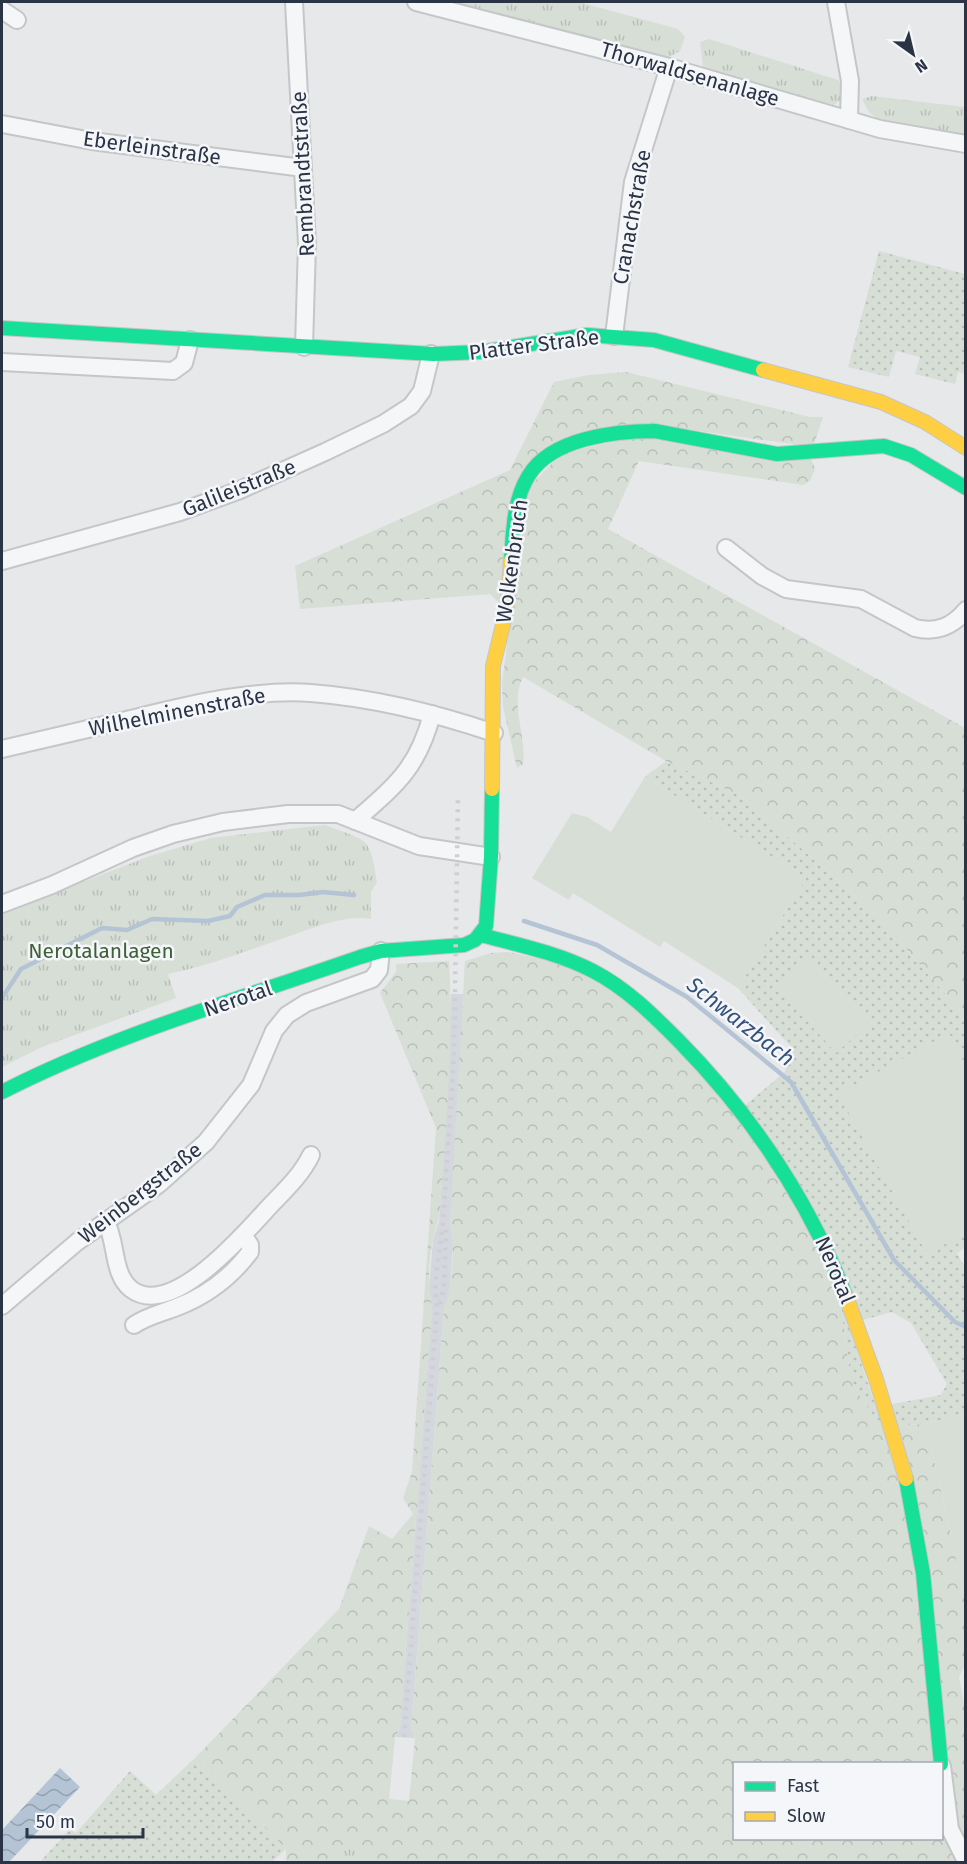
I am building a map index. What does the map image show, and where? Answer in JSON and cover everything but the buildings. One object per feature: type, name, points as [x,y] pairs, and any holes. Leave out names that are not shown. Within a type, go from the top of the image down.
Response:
[{"type":"street","name":"Rembrandtstraße","points":[[294,2],[307,244],[303,347]]},
{"type":"street","name":"Thorwaldsenanlage","points":[[416,2],[669,67],[900,134],[966,144]]},
{"type":"street","points":[[836,2],[850,81],[849,120]]},
{"type":"street","points":[[2,10],[17,20]]},
{"type":"street","name":"Cranachstraße","points":[[614,336],[631,198],[638,164],[669,67]]},
{"type":"street","name":"Eberleinstraße","points":[[2,124],[92,141],[303,168]]},
{"type":"street","name":"Platter Straße","points":[[2,328],[431,354],[468,353],[567,338],[614,336],[672,344],[880,402],[925,422],[966,448]]},
{"type":"street","points":[[2,362],[173,371],[184,363],[190,340]]},
{"type":"street","name":"Galileistraße","points":[[2,561],[172,514],[240,490],[325,452],[383,424],[411,406],[422,391],[431,354]]},
{"type":"street","name":"Wolkenbruch","points":[[491,856],[494,733],[492,679],[507,608],[514,525],[523,485],[541,462],[565,446],[579,442],[626,432],[655,431],[777,454],[884,446],[911,455],[966,488]]},
{"type":"street","points":[[726,548],[762,576],[786,589],[861,599],[915,628],[935,630],[946,628],[966,610]]},
{"type":"street","name":"Wilhelminenstraße","points":[[2,749],[171,709],[231,698],[277,693],[345,697],[390,703],[494,733]]},
{"type":"street","points":[[355,821],[408,771],[425,741],[432,714]]},
{"type":"street","points":[[2,904],[52,885],[133,848],[197,827],[309,812],[338,814],[419,846],[491,856],[488,918],[481,935]]},
{"type":"street","name":"Nerotal","points":[[2,1092],[41,1071],[107,1045],[381,951],[464,945],[481,935],[567,960],[593,971],[625,991],[687,1049],[731,1097],[760,1134],[809,1210],[847,1296],[879,1384],[913,1509],[930,1639],[941,1762]]},
{"type":"street","name":"Weinbergstraße","points":[[2,1306],[45,1267],[174,1172],[207,1142],[251,1085],[274,1031],[287,1015],[306,1003],[370,981],[379,970],[381,951]]},
{"type":"street","points":[[106,1222],[112,1234],[117,1264],[124,1281],[130,1288],[144,1294],[164,1292],[187,1284],[217,1261],[303,1170],[311,1155]]},
{"type":"street","points":[[134,1325],[150,1316],[189,1302],[213,1289],[250,1252],[250,1245],[243,1235]]},
{"type":"street","name":"Nerotal","points":[[943,1779],[950,1829],[966,1861]]},
{"type":"shaded area","points":[[451,994],[463,994],[460,1093],[450,1222],[453,1242],[450,1291],[444,1309],[411,1729],[415,1738],[395,1737],[400,1728],[432,1309],[429,1289],[433,1240],[439,1221]]},
{"type":"green space","points":[[452,2],[579,2],[678,29],[685,37],[680,51],[669,57]]},
{"type":"green space","points":[[709,39],[838,80],[841,84],[842,99],[831,107],[703,67],[700,42]]},
{"type":"green space","points":[[872,96],[965,107],[965,135],[879,120],[869,112],[862,99]]},
{"type":"green space","points":[[879,251],[965,274],[965,374],[958,372],[955,384],[915,374],[920,357],[896,351],[889,377],[848,367]]},
{"type":"green space","points":[[626,372],[810,417],[823,417],[813,447],[656,425],[538,454],[499,603],[490,594],[300,609],[295,566],[510,470],[554,382],[589,375]]},
{"type":"green space","points":[[639,436],[811,459],[815,469],[810,481],[803,485],[639,461],[608,529],[965,728],[965,1022],[959,1010],[878,916],[743,797],[666,761],[523,677],[519,687],[518,709],[524,753],[523,764],[517,768],[503,707],[502,683],[528,488],[562,453]]},
{"type":"green space","points":[[666,761],[743,797],[878,916],[959,1010],[965,1022],[965,1064],[949,1034],[926,1254],[965,1233],[965,1248],[957,1253],[965,1268],[965,1414],[926,1424],[880,1426],[851,1382],[840,1300],[731,1117],[785,1072],[791,1047],[738,988],[806,878],[645,777]],"holes":[[[892,1312],[911,1323],[947,1384],[941,1395],[876,1407],[848,1324]]]},
{"type":"green space","points":[[645,777],[806,878],[738,988],[664,941],[660,947],[573,893],[569,900],[532,878],[572,813],[587,817],[611,832]]},
{"type":"green space","name":"Nerotalanlagen","points":[[325,825],[359,838],[369,848],[377,882],[371,892],[371,919],[339,920],[213,962],[168,974],[176,998],[42,1047],[2,1067],[2,913],[150,856],[211,838]]},
{"type":"green space","points":[[508,952],[573,966],[620,993],[704,1077],[752,1139],[801,1216],[840,1300],[851,1382],[880,1426],[926,1424],[965,1598],[965,1665],[959,1677],[966,1714],[965,1862],[366,1862],[355,1848],[333,1853],[336,1862],[286,1862],[286,1849],[196,1757],[339,1609],[369,1526],[392,1539],[413,1514],[403,1498],[412,1472],[436,1128],[380,993],[396,972],[396,964],[449,961],[450,1054],[445,1147],[439,1213],[430,1257],[429,1283],[432,1309],[400,1728],[395,1737],[389,1799],[409,1801],[415,1738],[411,1729],[444,1309],[452,1266],[450,1222],[465,961],[491,953]]},
{"type":"green space","points":[[809,954],[871,1022],[836,1053],[774,985]]},
{"type":"green space","points":[[949,1033],[965,1064],[965,1233],[927,1254],[838,1094]]},
{"type":"green space","points":[[966,1414],[965,1598],[926,1424]]},
{"type":"green space","points":[[196,1757],[286,1849],[272,1862],[40,1862],[70,1829],[76,1833],[130,1771],[156,1795]]},
{"type":"green space","points":[[341,1845],[355,1848],[366,1862],[336,1862],[333,1853]]},
{"type":"water","points":[[60,1768],[80,1787],[9,1862],[2,1862],[2,1830]]},
{"type":"waterway","name":"Schwarzbach","points":[[2,998],[21,969],[102,928],[127,930],[152,919],[208,921],[230,916],[237,907],[265,895],[323,892],[354,895]]},
{"type":"waterway","name":"Schwarzbach","points":[[524,921],[597,945],[687,997],[791,1082],[894,1260],[955,1322],[966,1327]]},
{"type":"railway","points":[[404,1737],[437,1308],[435,1285],[443,1222],[454,1056],[458,795]]},
{"type":"railway","points":[[440,1304],[444,1286],[446,1230]]},
{"type":"traffic: fast","points":[[2,328],[433,354],[481,352],[587,335],[654,340],[763,370]]},
{"type":"traffic: fast","points":[[511,560],[517,506],[529,475],[539,462],[553,453],[568,445],[604,435],[655,431],[777,454],[884,446],[911,455],[966,488]]},
{"type":"traffic: fast","points":[[2,1092],[45,1071],[133,1035],[360,957],[381,951],[464,945],[475,940],[486,926],[491,857],[492,789]]},
{"type":"traffic: fast","points":[[481,935],[552,954],[593,971],[628,993],[668,1030],[730,1098],[775,1159],[814,1225],[846,1296]]},
{"type":"traffic: fast","points":[[906,1479],[923,1573],[941,1762]]},
{"type":"traffic: slow","points":[[763,370],[881,402],[925,422],[966,448]]},
{"type":"traffic: slow","points":[[492,789],[493,666],[507,608],[511,560]]},
{"type":"traffic: slow","points":[[846,1296],[876,1379],[906,1479]]}]
